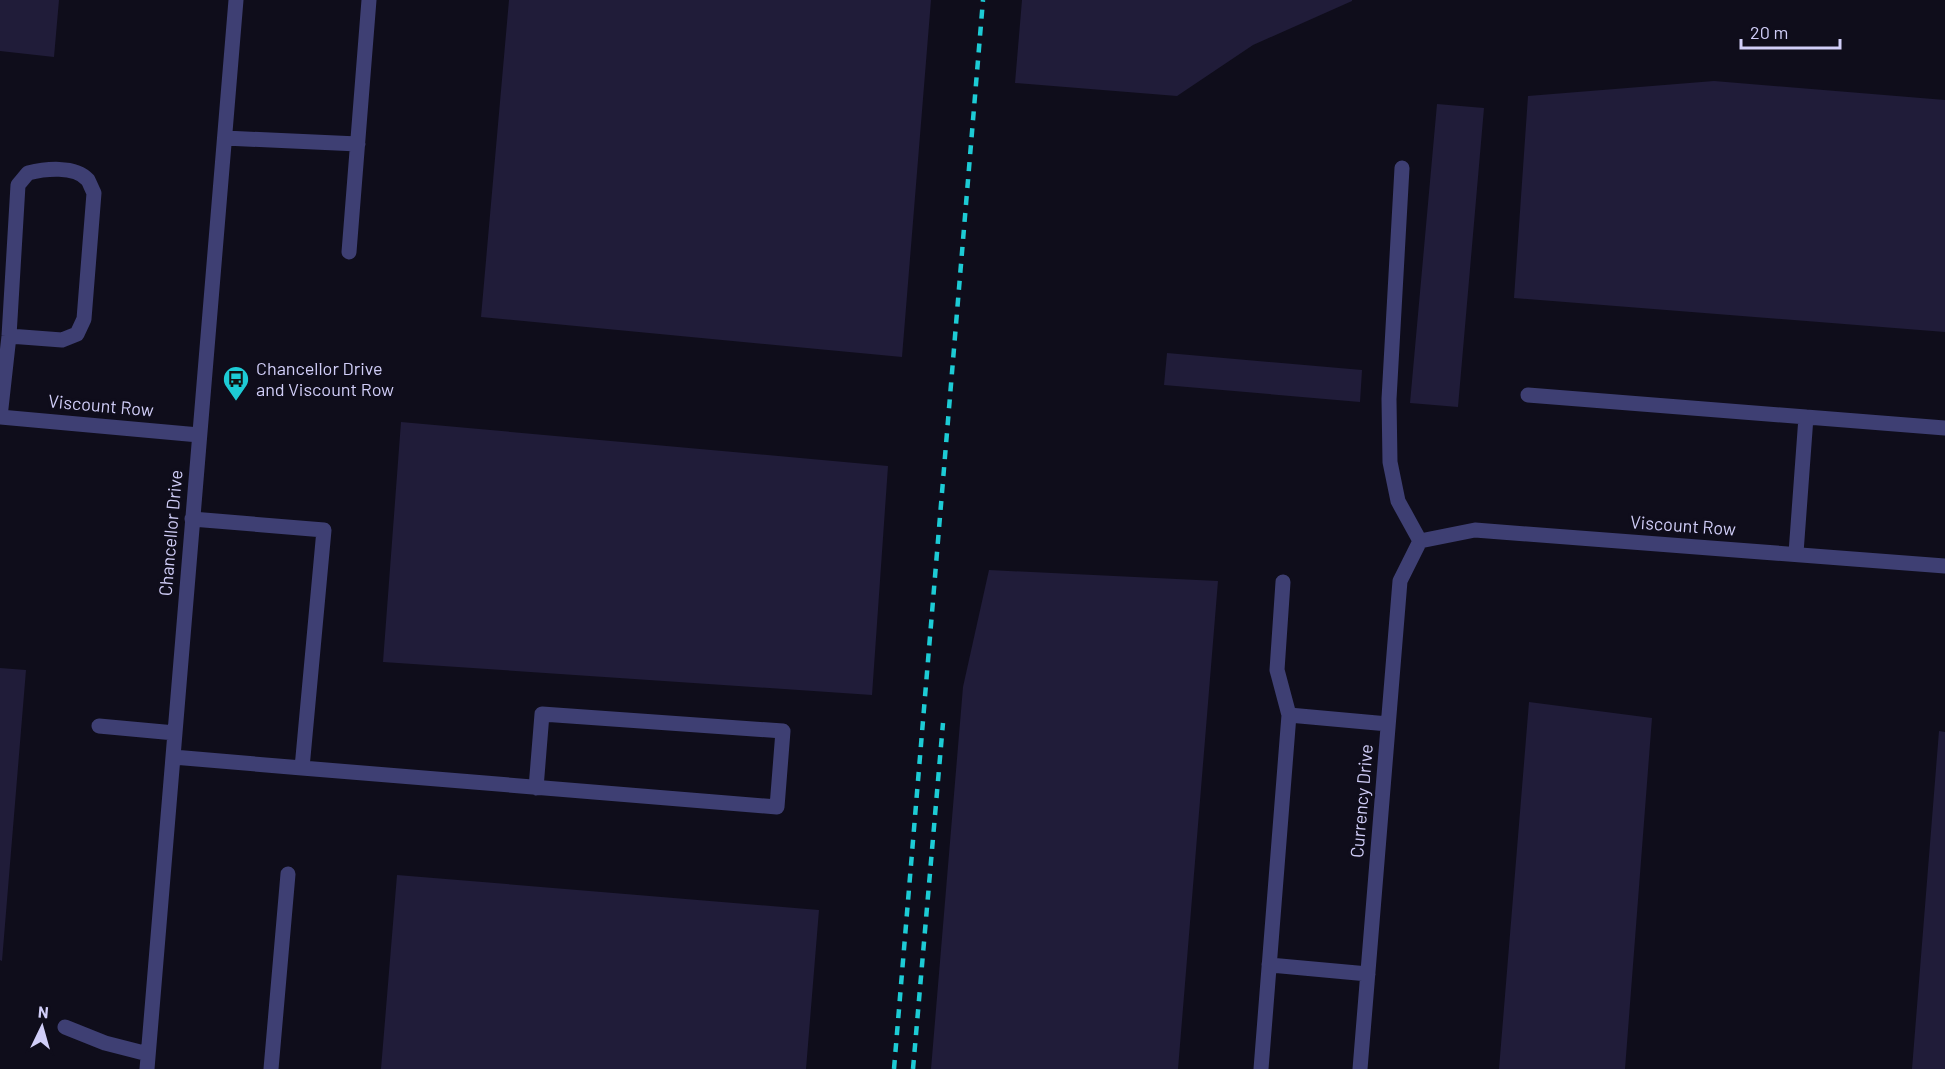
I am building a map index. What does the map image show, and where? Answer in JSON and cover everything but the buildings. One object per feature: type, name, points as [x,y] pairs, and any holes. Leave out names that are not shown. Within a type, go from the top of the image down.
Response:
[{"type":"street","name":"Chancellor Drive","points":[[148,1062],[236,0]]},
{"type":"street","points":[[349,252],[369,0]]},
{"type":"street","points":[[225,138],[358,144]]},
{"type":"street","points":[[1402,168],[1389,399],[1390,462],[1398,501],[1420,542]]},
{"type":"street","points":[[0,417],[9,336],[18,185],[28,172],[45,169],[71,171],[87,179],[94,193],[84,319],[77,334],[62,340],[9,336]]},
{"type":"street","points":[[1528,395],[1945,428]]},
{"type":"street","name":"Viscount Row","points":[[0,417],[199,435]]},
{"type":"street","points":[[1796,554],[1806,417]]},
{"type":"street","points":[[192,519],[324,531],[302,768]]},
{"type":"street","name":"Viscount Row","points":[[1420,542],[1475,530],[1945,566]]},
{"type":"street","name":"Currency Drive","points":[[1360,1069],[1400,581],[1420,542]]},
{"type":"street","points":[[1261,1069],[1289,715],[1277,670],[1283,582]]},
{"type":"street","points":[[173,757],[536,788],[777,807],[783,731],[542,714],[536,788]]},
{"type":"street","points":[[1289,715],[1388,724]]},
{"type":"street","points":[[99,726],[175,733]]},
{"type":"street","points":[[271,1069],[288,874]]},
{"type":"street","points":[[1269,965],[1368,974]]},
{"type":"street","points":[[65,1027],[148,1062]]},
{"type":"railway","points":[[894,1069],[983,0]]},
{"type":"railway","points":[[913,1069],[943,723]]},
{"type":"place","name":"Chancellor Drive and Viscount Row","points":[[236,402]]}]
